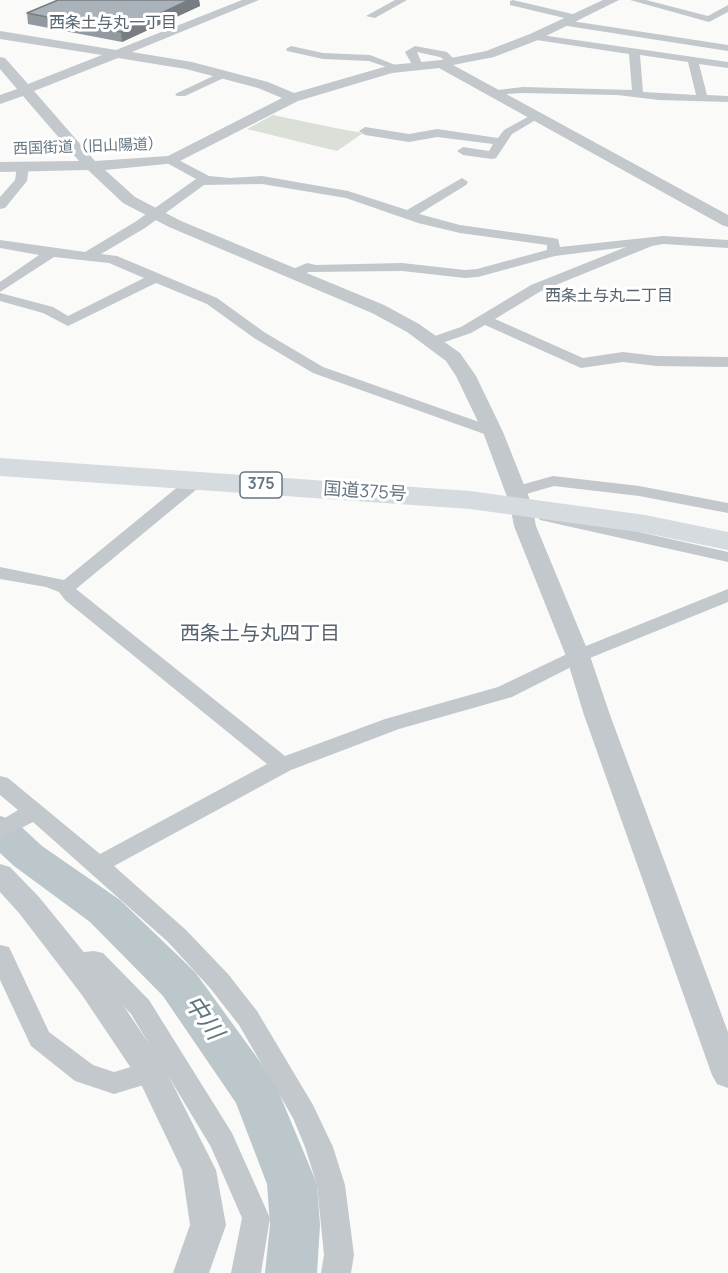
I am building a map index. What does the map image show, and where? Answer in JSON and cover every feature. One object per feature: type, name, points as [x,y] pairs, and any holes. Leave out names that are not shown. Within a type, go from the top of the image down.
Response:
[{"type":"highway","name":"国道375号","points":[[0,454],[473,486],[518,499],[728,541]]},
{"type":"highway","name":"国道375号","points":[[0,467],[471,500],[518,499],[652,511],[728,526]]},
{"type":"street","points":[[0,100],[253,0]]},
{"type":"street","points":[[371,16],[402,0]]},
{"type":"street","name":"西国街道（旧山陽道）","points":[[0,167],[146,164],[171,160],[293,98],[398,68],[446,63],[489,54],[534,37],[613,0]]},
{"type":"street","points":[[635,0],[709,19],[728,9]]},
{"type":"street","points":[[513,3],[571,20],[728,48]]},
{"type":"street","points":[[0,35],[187,65],[263,85],[293,98]]},
{"type":"street","points":[[534,37],[728,64]]},
{"type":"street","points":[[291,49],[323,56],[370,58],[398,68]]},
{"type":"street","points":[[633,51],[638,94]]},
{"type":"street","points":[[692,58],[702,98]]},
{"type":"street","points":[[446,63],[493,93],[728,222]]},
{"type":"street","points":[[2,65],[90,164],[129,200],[154,214],[378,309],[434,341],[453,357],[466,376],[493,432],[518,499],[525,526],[578,656],[728,1075]]},
{"type":"street","points":[[181,94],[224,74]]},
{"type":"street","points":[[493,93],[523,90],[728,99]]},
{"type":"street","points":[[463,152],[492,155],[508,132],[535,116]]},
{"type":"street","points":[[365,131],[409,138],[437,133],[501,142]]},
{"type":"street","points":[[171,160],[195,175],[207,179],[230,182],[262,180],[348,195],[460,229],[553,242],[554,252]]},
{"type":"street","points":[[0,205],[21,181],[23,167]]},
{"type":"street","points":[[90,255],[207,179]]},
{"type":"street","points":[[409,215],[462,182]]},
{"type":"street","points":[[434,341],[466,330],[536,288],[648,243],[663,240],[728,244]]},
{"type":"street","points":[[296,273],[307,267],[316,269],[402,267],[465,274],[478,273],[554,252],[642,241],[648,243]]},
{"type":"street","points":[[0,244],[51,253],[90,255],[112,259],[212,302],[259,335],[318,370],[493,432]]},
{"type":"street","points":[[0,288],[51,253]]},
{"type":"street","points":[[0,297],[48,310],[68,322],[156,277]]},
{"type":"street","points":[[484,319],[581,363],[623,357],[657,362],[728,362]]},
{"type":"street","points":[[66,588],[197,480]]},
{"type":"street","points":[[518,499],[553,481],[639,491],[728,508]]},
{"type":"street","points":[[518,499],[547,517],[728,557]]},
{"type":"street","points":[[0,573],[51,582],[66,588],[72,596],[283,765]]},
{"type":"street","points":[[98,865],[283,765],[392,724],[505,692],[578,656],[728,595]]},
{"type":"street","points":[[0,783],[98,865],[177,936],[219,981],[248,1018],[304,1113],[319,1147],[331,1185],[339,1255],[336,1273]]},
{"type":"street","points":[[0,831],[35,811]]},
{"type":"street","points":[[0,874],[29,905],[74,961],[151,1072],[199,1170],[208,1225],[191,1273]]},
{"type":"street","points":[[0,954],[40,1039],[84,1073],[114,1083],[151,1072]]},
{"type":"street","points":[[74,961],[94,960],[140,1007],[222,1141],[256,1218],[246,1273]]},
{"type":"shaded area","points":[[273,115],[363,133],[337,151],[247,129]]},
{"type":"building","points":[[58,0],[189,0],[121,32],[27,13]]},
{"type":"waterway","name":"中川","points":[[0,830],[28,856],[105,911],[179,984],[257,1095],[275,1146],[292,1184],[295,1225],[291,1273]]},
{"type":"district","name":"西条土与丸一丁目","points":[[113,24]]},
{"type":"district","name":"西条土与丸二丁目","points":[[609,297]]},
{"type":"district","name":"西条土与丸四丁目","points":[[260,634]]}]
